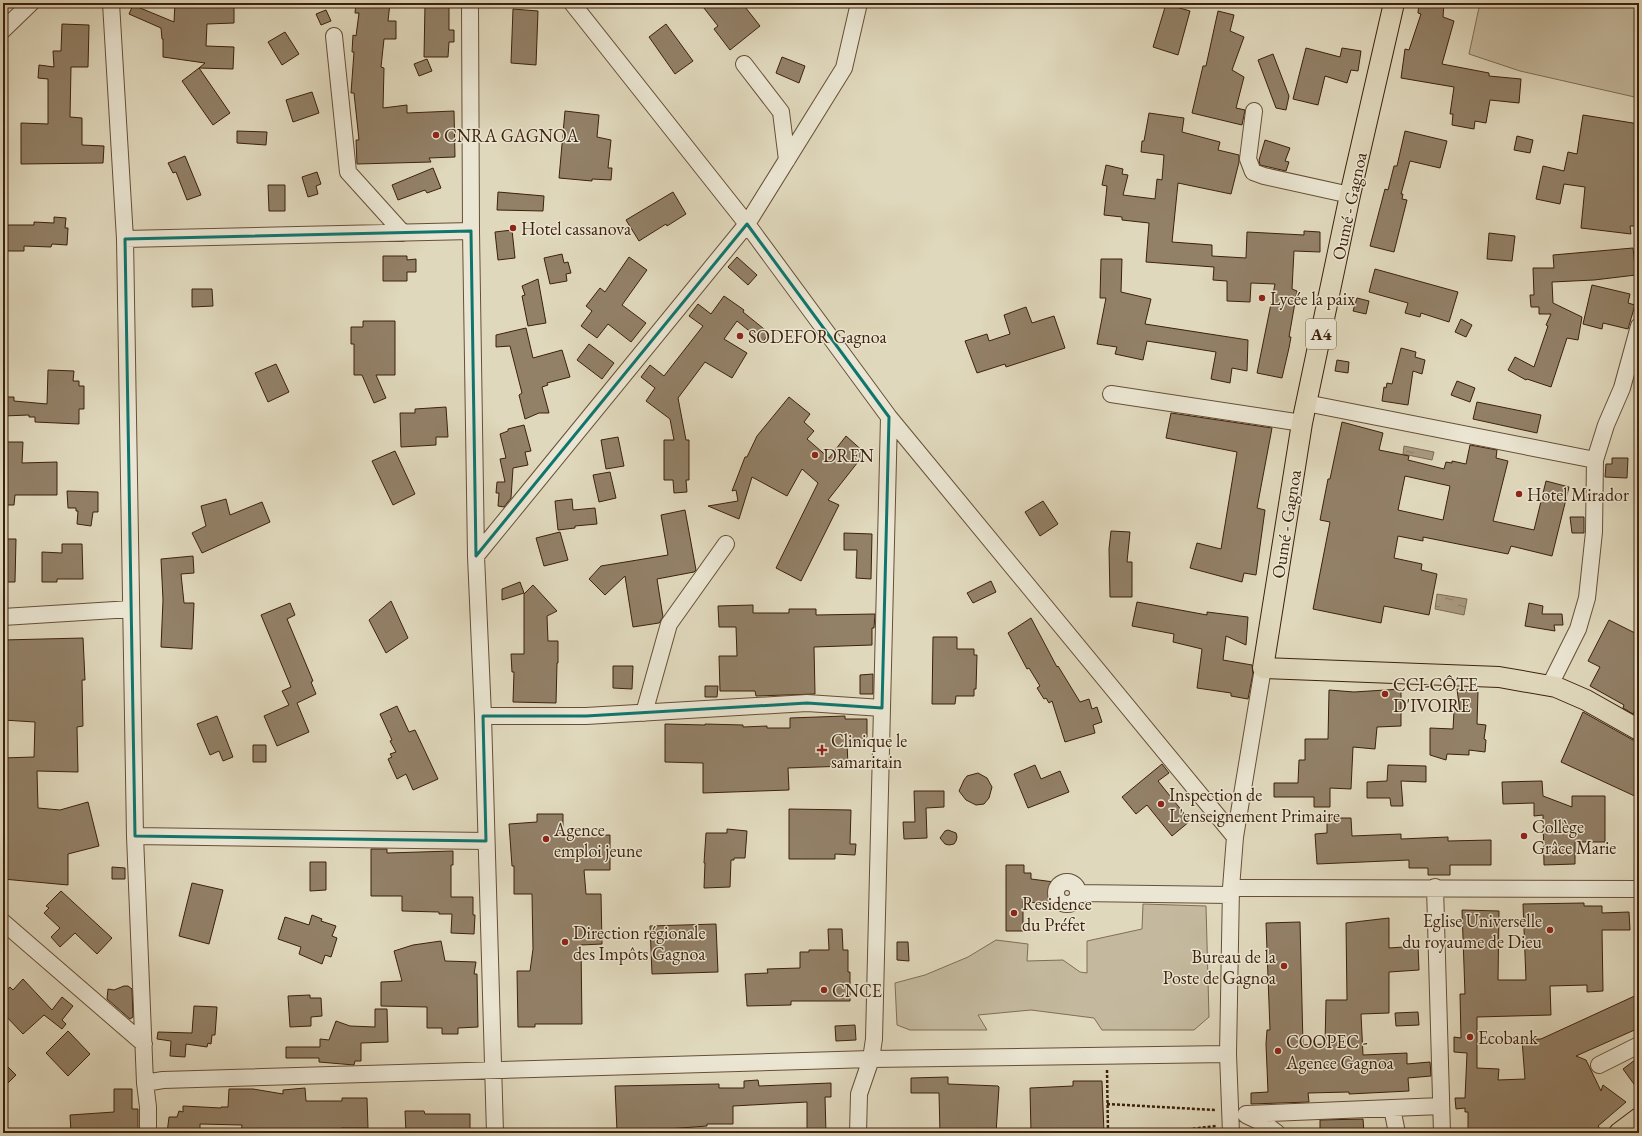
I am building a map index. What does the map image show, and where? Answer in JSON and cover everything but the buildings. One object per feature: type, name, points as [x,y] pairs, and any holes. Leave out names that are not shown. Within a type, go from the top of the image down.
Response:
[{"type":"main road","name":"Oumé - Gagnoa","points":[[1263,668],[1302,423],[1350,195],[1394,3]]},
{"type":"main road","points":[[1263,668],[1499,677],[1550,685],[1586,700],[1639,730]]},
{"type":"main road","points":[[1619,1133],[1639,1118]]},
{"type":"street","points":[[3,30],[31,3]]},
{"type":"street","points":[[111,3],[125,239],[135,836],[148,1133]]},
{"type":"street","points":[[470,3],[471,232],[476,556],[483,716],[495,1133]]},
{"type":"street","points":[[572,3],[747,224],[889,417],[1235,837]]},
{"type":"street","points":[[476,556],[747,224],[844,68],[859,3]]},
{"type":"street","points":[[334,36],[348,172],[404,233]]},
{"type":"street","points":[[744,64],[781,112],[787,160]]},
{"type":"street","points":[[1254,111],[1248,159],[1253,172],[1264,176],[1350,195]]},
{"type":"street","points":[[125,239],[471,232]]},
{"type":"street","points":[[1550,685],[1578,629],[1587,598],[1594,532],[1595,460],[1606,425],[1622,388],[1639,326]]},
{"type":"street","points":[[1111,394],[1302,423]]},
{"type":"street","points":[[1306,403],[1595,460]]},
{"type":"street","points":[[858,1133],[859,1094],[871,1059],[874,1039],[889,417]]},
{"type":"street","points":[[644,713],[669,624],[726,544]]},
{"type":"street","points":[[3,617],[131,609]]},
{"type":"street","points":[[1263,668],[1235,837],[1231,891],[1228,1054],[1230,1119],[1246,1114],[1441,1106]]},
{"type":"street","points":[[483,716],[586,716],[807,703],[882,708]]},
{"type":"street","points":[[135,836],[486,841]]},
{"type":"street","points":[[1435,887],[1442,1133]]},
{"type":"street","points":[[1078,893],[1435,887],[1639,889]]},
{"type":"street","points":[[3,922],[144,1044]]},
{"type":"street","points":[[1599,1065],[1639,1045]]},
{"type":"street","points":[[145,1083],[170,1080],[871,1059],[1228,1054]]},
{"type":"street","points":[[1392,1108],[1397,1133]]},
{"type":"street","points":[[1246,1114],[1265,1124],[1277,1133]]},
{"type":"path","points":[[1106,1056],[1108,1133]]},
{"type":"path","points":[[1107,1104],[1230,1119]]},
{"type":"path","points":[[1158,1133],[1230,1119]]},
{"type":"highlighted area","points":[[747,224],[889,417],[882,708],[807,703],[586,716],[483,716],[486,841],[135,836],[125,239],[471,231],[476,556]]},
{"type":"shaded area","points":[[1480,3],[1639,3],[1639,98],[1520,71],[1469,54]]},
{"type":"shaded area","points":[[1143,904],[1206,906],[1209,1017],[1194,1030],[1102,1030],[1094,1018],[1031,1010],[978,1015],[987,1030],[910,1030],[897,1025],[895,983],[925,975],[968,957],[996,940],[1028,944],[1027,961],[1063,960],[1080,972],[1087,973],[1087,941],[1142,929]]},
{"type":"water","points":[[1404,446],[1434,452],[1432,460],[1403,454]]},
{"type":"water","points":[[1437,594],[1467,599],[1464,615],[1435,609]]},
{"type":"place","name":"CNRA GAGNOA","points":[[436,135]]},
{"type":"place","name":"Hotel cassanova","points":[[513,228]]},
{"type":"place","name":"Lycée la paix","points":[[1262,298]]},
{"type":"place","name":"SODEFOR Gagnoa","points":[[740,336]]},
{"type":"place","name":"DREN","points":[[815,455]]},
{"type":"place","name":"Hotel Mirador","points":[[1519,494]]},
{"type":"place","name":"CCI-CÔTE D'IVOIRE","points":[[1385,694]]},
{"type":"place","name":"Clinique le samaritain","points":[[822,750]]},
{"type":"place","name":"Inspection de L'enseignement Primaire","points":[[1161,804]]},
{"type":"place","name":"Collège Grâce Marie","points":[[1524,836]]},
{"type":"place","name":"Agence emploi jeune","points":[[546,839]]},
{"type":"place","name":"Residence du Préfet","points":[[1014,913]]},
{"type":"place","name":"Eglise Universelle du royaume de Dieu","points":[[1550,930]]},
{"type":"place","name":"Direction régionale des Impôts Gagnoa","points":[[565,942]]},
{"type":"place","name":"Bureau de la Poste de Gagnoa","points":[[1284,966]]},
{"type":"place","name":"CNCE","points":[[824,990]]},
{"type":"place","name":"Ecobank","points":[[1470,1037]]},
{"type":"place","name":"COOPEC - Agence Gagnoa","points":[[1278,1051]]}]
